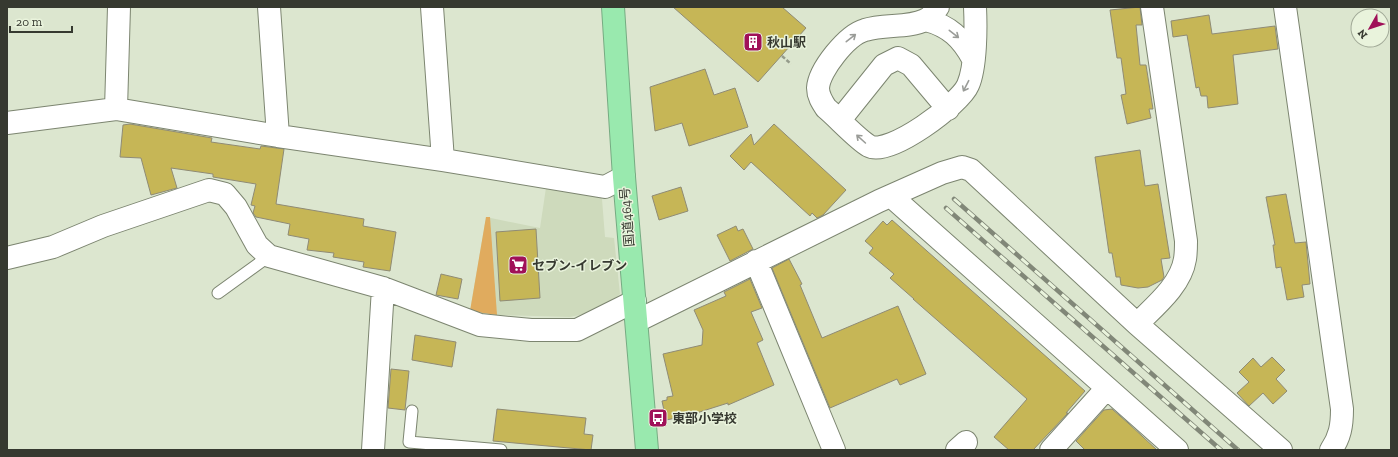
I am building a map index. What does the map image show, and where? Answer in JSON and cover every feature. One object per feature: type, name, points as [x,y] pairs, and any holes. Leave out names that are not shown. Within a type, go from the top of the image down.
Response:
[{"type":"highway","name":"国道464号","points":[[613,7],[624,177],[647,450]]},
{"type":"street","points":[[116,109],[119,7]]},
{"type":"street","points":[[269,7],[278,136]]},
{"type":"street","points":[[432,7],[443,160]]},
{"type":"street","points":[[973,59],[966,46],[951,31],[939,24],[932,14],[864,30],[846,42],[824,70],[818,88],[821,100],[826,108],[870,147],[880,148],[900,141],[948,109],[968,85],[973,59],[976,28],[975,7]]},
{"type":"street","points":[[1138,324],[1168,292],[1180,274],[1185,260],[1186,241],[1152,7]]},
{"type":"street","points":[[1285,7],[1342,409],[1340,432],[1338,439],[1331,450]]},
{"type":"street","points":[[840,120],[884,65],[898,58],[911,65],[948,109]]},
{"type":"street","points":[[7,123],[116,109],[605,187],[624,177]]},
{"type":"street","points":[[7,258],[53,246],[103,226],[209,190],[225,194],[236,207],[257,245],[269,256],[382,288],[480,325],[531,330],[578,330],[636,311],[756,261],[890,196],[942,173],[962,167],[971,170],[1138,324],[1281,450]]},
{"type":"street","points":[[890,196],[1177,450]]},
{"type":"street","points":[[756,261],[817,412],[834,450]]},
{"type":"street","points":[[373,450],[382,288]]},
{"type":"street","points":[[1051,450],[1107,388]]},
{"type":"lane","points":[[218,293],[269,256]]},
{"type":"lane","points":[[412,411],[408,442],[501,450]]},
{"type":"path","points":[[782,56],[791,64]]},
{"type":"shaded area","points":[[547,181],[593,189],[602,199],[605,237],[614,238],[620,294],[598,311],[570,317],[497,315],[470,311],[486,217],[540,228]]},
{"type":"shaded area","points":[[486,217],[490,217],[497,315],[470,311]]},
{"type":"building","name":"秋山駅","points":[[673,7],[782,7],[806,28],[758,82]]},
{"type":"building","points":[[1140,7],[1142,25],[1136,25],[1140,65],[1146,65],[1153,109],[1149,109],[1151,118],[1127,124],[1121,95],[1126,94],[1121,58],[1117,58],[1110,10]]},
{"type":"building","points":[[1209,15],[1212,34],[1275,26],[1278,49],[1233,55],[1238,104],[1208,108],[1207,96],[1201,96],[1199,87],[1196,88],[1187,35],[1173,37],[1171,21]]},
{"type":"building","points":[[705,69],[714,95],[735,88],[748,127],[689,146],[682,123],[655,131],[650,87]]},
{"type":"building","points":[[130,124],[212,138],[211,142],[260,149],[261,146],[284,149],[276,204],[364,219],[363,226],[396,232],[390,271],[363,267],[364,262],[333,257],[334,253],[307,250],[309,239],[288,235],[290,224],[256,217],[253,213],[255,206],[251,205],[256,184],[213,177],[213,174],[171,168],[177,188],[151,195],[141,158],[120,157],[123,125]]},
{"type":"building","points":[[774,124],[846,190],[823,215],[817,218],[812,213],[810,216],[751,162],[744,170],[730,156],[751,134],[754,145]]},
{"type":"building","points":[[1140,150],[1145,186],[1158,184],[1170,258],[1161,259],[1164,277],[1162,280],[1148,287],[1138,288],[1121,285],[1120,277],[1116,277],[1112,253],[1109,253],[1095,157]]},
{"type":"building","points":[[681,187],[688,211],[659,220],[652,196]]},
{"type":"building","points":[[1286,194],[1295,243],[1306,242],[1310,284],[1302,285],[1304,297],[1287,300],[1281,267],[1276,268],[1273,245],[1275,245],[1266,197]]},
{"type":"building","points":[[892,220],[1085,391],[1066,413],[1068,413],[1033,450],[1009,450],[994,437],[1027,399],[890,278],[894,274],[869,253],[873,248],[865,241],[883,221],[887,225]]},
{"type":"building","points":[[736,226],[738,231],[743,229],[753,249],[730,261],[717,235]]},
{"type":"building","name":"セブン-イレブン","points":[[536,229],[540,298],[500,301],[496,232]]},
{"type":"building","points":[[789,259],[802,284],[800,285],[822,338],[898,306],[926,374],[900,385],[897,379],[830,408],[772,268]]},
{"type":"building","points":[[441,274],[462,279],[458,299],[436,295]]},
{"type":"building","points":[[750,279],[762,308],[751,312],[763,340],[757,343],[774,385],[728,405],[728,403],[687,416],[666,420],[662,401],[667,400],[667,397],[673,396],[663,354],[702,345],[703,330],[694,310],[726,296],[724,292]]},
{"type":"building","points":[[415,335],[456,342],[452,367],[412,360]]},
{"type":"building","points":[[1272,357],[1285,370],[1276,379],[1287,391],[1273,404],[1263,393],[1249,406],[1237,393],[1249,382],[1239,372],[1253,358],[1261,367]]},
{"type":"building","points":[[391,369],[409,371],[405,410],[388,408]]},
{"type":"building","points":[[497,409],[586,418],[584,434],[593,435],[591,450],[493,441]]},
{"type":"building","points":[[1112,409],[1157,450],[1085,450],[1076,441],[1104,410]]},
{"type":"railway","points":[[954,199],[1238,450]]},
{"type":"railway","points":[[946,208],[1221,450]]},
{"type":"place","name":"秋山駅","points":[[753,42]]},
{"type":"place","name":"セブン-イレブン","points":[[518,265]]},
{"type":"place","name":"東部小学校","points":[[658,418]]}]
